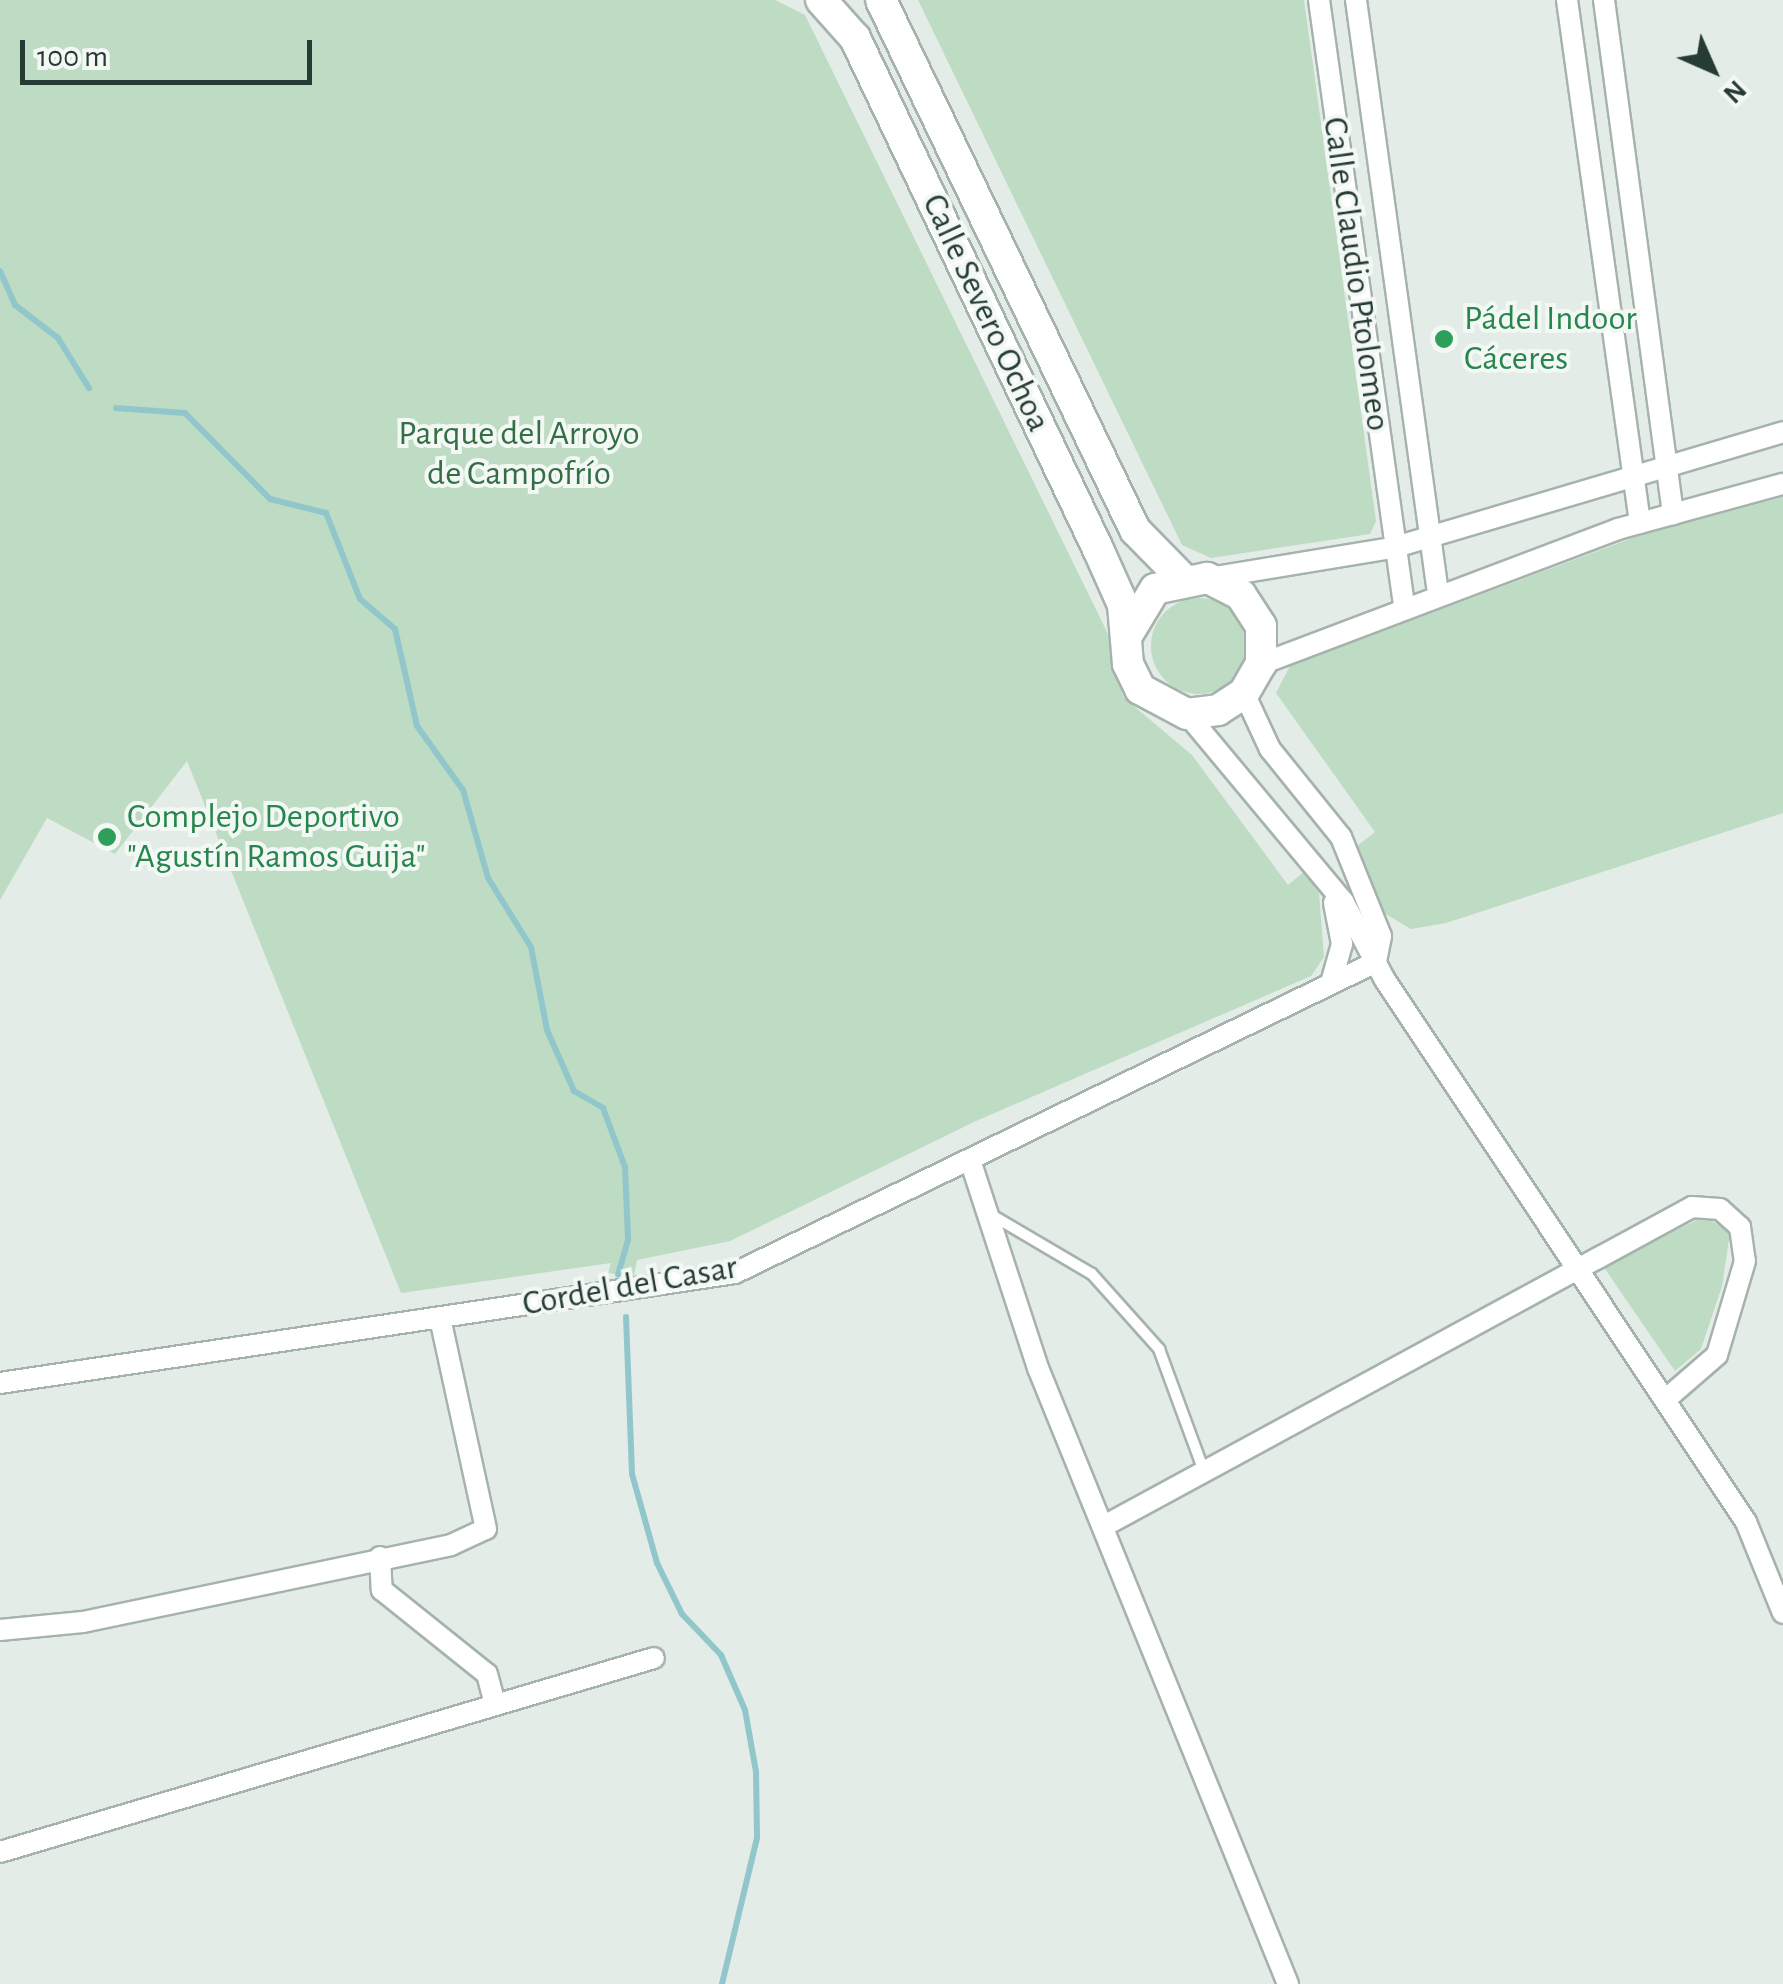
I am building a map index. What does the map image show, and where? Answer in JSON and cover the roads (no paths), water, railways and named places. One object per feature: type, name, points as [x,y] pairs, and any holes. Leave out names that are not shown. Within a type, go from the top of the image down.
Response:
[{"type":"main road","name":"Calle Severo Ochoa","points":[[821,0],[855,38],[1098,549],[1123,605],[1126,638]]},
{"type":"main road","name":"Calle Severo Ochoa","points":[[881,0],[1135,530],[1194,578]]},
{"type":"main road","points":[[1194,578],[1241,595],[1261,626],[1261,664],[1244,694],[1187,714],[1140,689],[1126,638],[1145,600],[1194,578]]},
{"type":"street","name":"Calle Claudio Ptolomeo","points":[[1319,0],[1392,548],[1404,605]]},
{"type":"street","name":"Calle Claudio Ptolomeo","points":[[1356,0],[1438,592]]},
{"type":"street","points":[[1567,0],[1629,474],[1640,522]]},
{"type":"street","points":[[1604,0],[1662,465],[1674,514]]},
{"type":"street","points":[[1194,578],[1392,548],[1629,474],[1783,432]]},
{"type":"street","points":[[1261,664],[1438,592],[1640,522],[1783,484]]},
{"type":"street","points":[[1244,694],[1270,749],[1350,860],[1382,936],[1376,962]]},
{"type":"street","points":[[1187,714],[1323,879],[1746,1522],[1783,1613]]},
{"type":"street","points":[[1323,879],[1350,860]]},
{"type":"street","points":[[1323,879],[1342,944],[1331,984]]},
{"type":"street","name":"Cordel del Casar","points":[[0,1383],[735,1272],[971,1163],[1376,962]]},
{"type":"street","points":[[971,1163],[1104,1526],[1288,1984]]},
{"type":"street","points":[[1104,1526],[1692,1207],[1720,1209],[1740,1227],[1745,1262],[1717,1355],[1665,1400]]},
{"type":"street","points":[[0,1630],[84,1622],[380,1557],[486,1529],[440,1318]]},
{"type":"street","points":[[380,1557],[382,1590],[486,1674],[494,1701]]},
{"type":"street","points":[[0,1852],[494,1701],[654,1658]]},
{"type":"lane","points":[[988,1213],[1092,1274],[1159,1349],[1204,1471]]},
{"type":"waterway","points":[[0,271],[15,305],[58,338],[89,388]]},
{"type":"waterway","points":[[116,408],[185,413],[270,499],[326,513],[360,599],[395,629],[417,726],[463,790],[488,878],[531,947],[547,1030],[574,1091],[603,1108],[625,1167],[628,1240],[618,1275]]},
{"type":"waterway","points":[[626,1317],[632,1474],[657,1563],[682,1614],[721,1655],[745,1710],[756,1772],[757,1838],[722,1984]]},
{"type":"place","name":"Pádel Indoor Cáceres","points":[[1444,339]]},
{"type":"place","name":"Complejo Deportivo \"Agustín Ramos Guija\"","points":[[107,837]]},
{"type":"park label","name":"Parque del Arroyo de Campofrío","points":[[519,454]]}]
